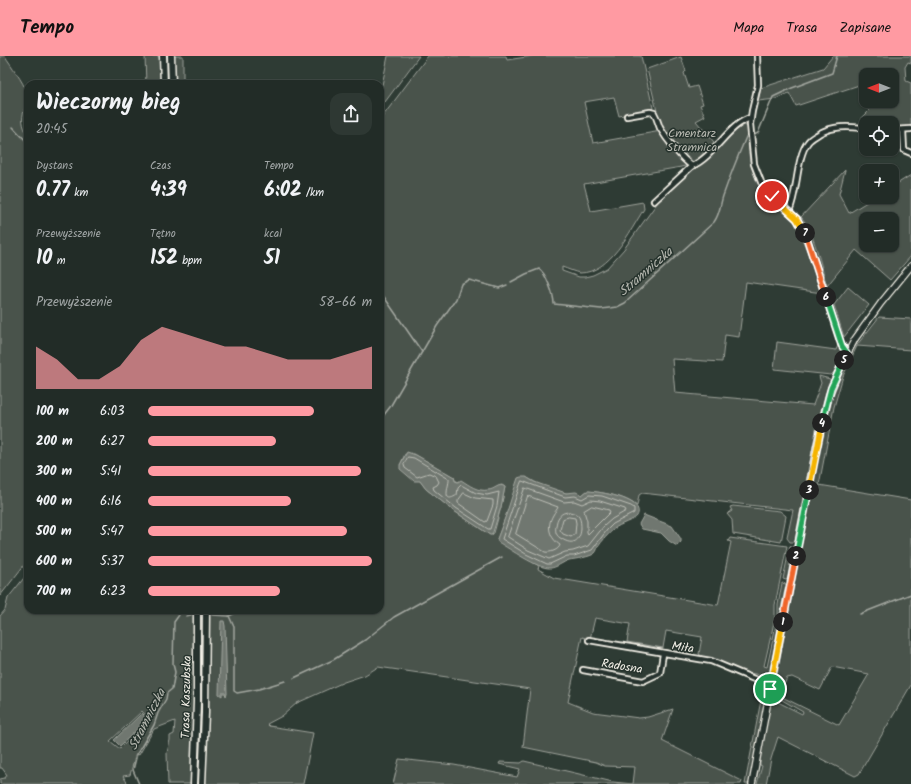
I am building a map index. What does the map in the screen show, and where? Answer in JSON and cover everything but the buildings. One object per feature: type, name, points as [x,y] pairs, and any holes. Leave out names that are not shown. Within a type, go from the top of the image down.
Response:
[{"type":"highway","points":[[163,56],[164,80]]},
{"type":"highway","points":[[171,56],[172,80]]},
{"type":"highway","name":"Trasa Kaszubska","points":[[194,784],[198,614]]},
{"type":"highway","name":"Trasa Kaszubska","points":[[202,784],[206,614]]},
{"type":"main road","points":[[752,784],[821,425],[831,388],[847,353],[870,317],[911,266]]},
{"type":"street","points":[[757,56],[758,85],[751,118],[751,143],[757,172],[766,190],[800,223],[806,235],[842,346],[847,353]]},
{"type":"street","points":[[627,116],[650,112],[654,113],[666,138],[692,166]]},
{"type":"street","points":[[654,201],[692,166],[699,163],[712,152],[743,120],[751,118]]},
{"type":"street","points":[[789,211],[794,198],[802,153],[809,141],[825,131],[838,127],[859,128]]},
{"type":"street","points":[[899,130],[911,129]]},
{"type":"street","points":[[903,130],[904,150],[911,153]]},
{"type":"street","name":"Miła","points":[[589,640],[718,663],[754,679],[771,684]]},
{"type":"street","name":"Radosna","points":[[583,670],[646,680],[660,673],[663,654]]},
{"type":"green space","points":[[0,56],[5,56],[24,86],[24,565],[0,596]]},
{"type":"green space","points":[[145,56],[183,56],[183,80],[146,80]]},
{"type":"green space","points":[[388,56],[419,56],[385,102],[383,80]]},
{"type":"green space","points":[[428,56],[506,56],[507,60],[533,56],[641,56],[653,108],[651,110],[619,116],[614,97],[584,102],[593,143],[661,131],[686,165],[584,184],[591,211],[643,202],[644,209],[626,239],[610,259],[601,266],[591,271],[580,273],[562,267],[562,271],[579,277],[593,275],[607,268],[624,249],[660,199],[693,168],[707,160],[730,135],[744,125],[748,127],[751,166],[754,175],[764,192],[789,215],[797,225],[822,293],[746,282],[739,337],[725,335],[722,362],[672,359],[675,393],[813,405],[821,383],[819,376],[830,379],[831,383],[829,382],[817,425],[795,542],[790,542],[787,538],[793,510],[642,493],[639,495],[637,506],[620,497],[606,494],[587,491],[582,495],[556,491],[526,477],[505,518],[497,539],[499,542],[539,566],[538,569],[554,578],[718,605],[731,542],[728,541],[730,538],[787,546],[775,605],[775,618],[764,666],[767,667],[778,615],[778,605],[782,583],[786,584],[788,587],[769,679],[765,679],[759,675],[746,674],[719,662],[706,659],[699,654],[702,637],[666,631],[663,648],[627,642],[630,624],[595,618],[590,639],[582,637],[568,702],[593,712],[639,718],[648,717],[673,709],[662,741],[742,781],[741,784],[633,784],[635,767],[605,766],[596,762],[523,747],[530,689],[378,667],[365,675],[344,682],[297,703],[282,716],[267,724],[269,726],[313,733],[303,784],[168,784],[167,753],[170,736],[174,734],[175,721],[154,729],[139,755],[136,753],[130,775],[123,776],[128,784],[0,784],[0,779],[5,778],[7,775],[2,768],[0,768],[0,616],[5,610],[8,598],[24,578],[24,614],[384,614],[384,115]],"holes":[[[405,454],[416,455],[454,477],[455,480],[463,485],[482,491],[487,491],[501,485],[505,487],[494,533],[490,535],[454,511],[426,489],[420,481],[400,465]],[[142,711],[149,719],[120,749],[110,741]]]},
{"type":"green space","points":[[833,56],[911,56],[911,63],[908,62],[905,67],[906,81],[911,83],[911,126],[899,127],[899,116],[864,116],[872,108],[899,108],[899,68],[859,68],[859,85],[796,106],[789,93],[776,99],[758,101],[761,88],[823,68]]},
{"type":"green space","name":"Cmentarz Stramnica","points":[[681,57],[686,71],[684,73],[689,88],[697,86],[703,104],[700,105],[705,116],[696,121],[714,142],[694,163],[667,134],[659,120],[647,69]]},
{"type":"green space","points":[[845,170],[839,194],[849,213],[864,204],[899,204],[899,183],[911,175],[911,256],[890,280],[856,250],[827,286],[820,260],[805,223],[801,217]]},
{"type":"green space","points":[[848,287],[869,305],[844,337],[834,305]]},
{"type":"green space","points":[[879,317],[911,319],[911,350],[857,346],[843,376],[834,407],[819,485],[911,500],[911,685],[859,774],[855,776],[778,737],[771,759],[766,784],[757,784],[762,766],[760,765],[760,756],[771,701],[776,701],[802,714],[803,712],[775,696],[776,694],[839,725],[869,674],[832,667],[820,690],[792,677],[787,678],[783,687],[780,689],[776,687],[774,682],[828,405],[838,375],[855,344],[857,345]]},
{"type":"green space","points":[[777,342],[836,350],[839,343],[841,347],[841,360],[837,369],[831,375],[774,369]]},
{"type":"green space","points":[[733,506],[780,511],[786,516],[781,542],[733,534],[732,520],[727,514],[732,511],[730,507]]},
{"type":"green space","points":[[790,546],[795,552],[790,578],[786,580],[783,579]]},
{"type":"green space","points":[[764,684],[768,689],[750,784],[745,784]]},
{"type":"green space","points":[[399,759],[454,765],[517,777],[520,769],[499,764],[500,762],[521,763],[524,761],[613,782],[633,784],[393,784]]},
{"type":"water","points":[[407,452],[416,455],[454,477],[455,481],[458,482],[461,480],[477,489],[490,490],[501,485],[505,487],[501,507],[492,535],[454,511],[426,489],[420,481],[414,481],[400,469],[400,465]]},
{"type":"water","points":[[526,477],[534,482],[566,493],[576,492],[582,495],[587,491],[592,491],[620,497],[635,505],[638,510],[637,516],[636,518],[619,525],[614,529],[603,540],[596,552],[590,556],[569,560],[552,568],[538,565],[498,542],[497,539],[518,478]]},
{"type":"water","points":[[644,515],[672,526],[681,539],[681,542],[677,546],[661,533],[642,529],[639,524]]},
{"type":"water","points":[[221,621],[224,621],[225,626],[226,696],[225,693],[222,693],[222,696],[219,694]]},
{"type":"water","points":[[142,713],[148,719],[120,746],[114,740]]},
{"type":"waterway","name":"Stramniczka","points":[[754,135],[758,133],[773,97],[832,73],[837,56]]},
{"type":"waterway","points":[[13,127],[24,139]]},
{"type":"waterway","name":"Stramniczka","points":[[511,282],[539,269],[542,271],[549,285],[553,295],[554,304],[601,309],[617,307],[625,303],[714,222],[719,213],[723,196],[734,166],[746,137],[748,136]]},
{"type":"waterway","name":"Stramniczka","points":[[384,415],[437,326],[456,299],[461,284],[469,280],[499,288],[507,285]]},
{"type":"waterway","points":[[384,297],[422,352]]},
{"type":"waterway","points":[[788,578],[792,555]]},
{"type":"waterway","points":[[294,678],[333,660],[365,640],[394,617],[502,557]]},
{"type":"waterway","points":[[780,615],[786,586]]},
{"type":"waterway","points":[[860,614],[911,594]]},
{"type":"waterway","name":"Stramniczka","points":[[212,615],[229,616],[233,614]]},
{"type":"waterway","name":"Stramniczka","points":[[139,784],[133,770],[137,754],[154,725],[158,713],[166,699],[167,693],[172,689],[175,672],[173,664],[174,622],[179,615]]},
{"type":"waterway","name":"Stramniczka","points":[[186,616],[191,615]]},
{"type":"waterway","points":[[229,616],[234,627],[234,691],[237,693],[259,689],[285,681]]},
{"type":"route","points":[[770,689],[821,425],[836,374],[847,353],[842,346],[806,235],[797,219],[772,196]]}]
